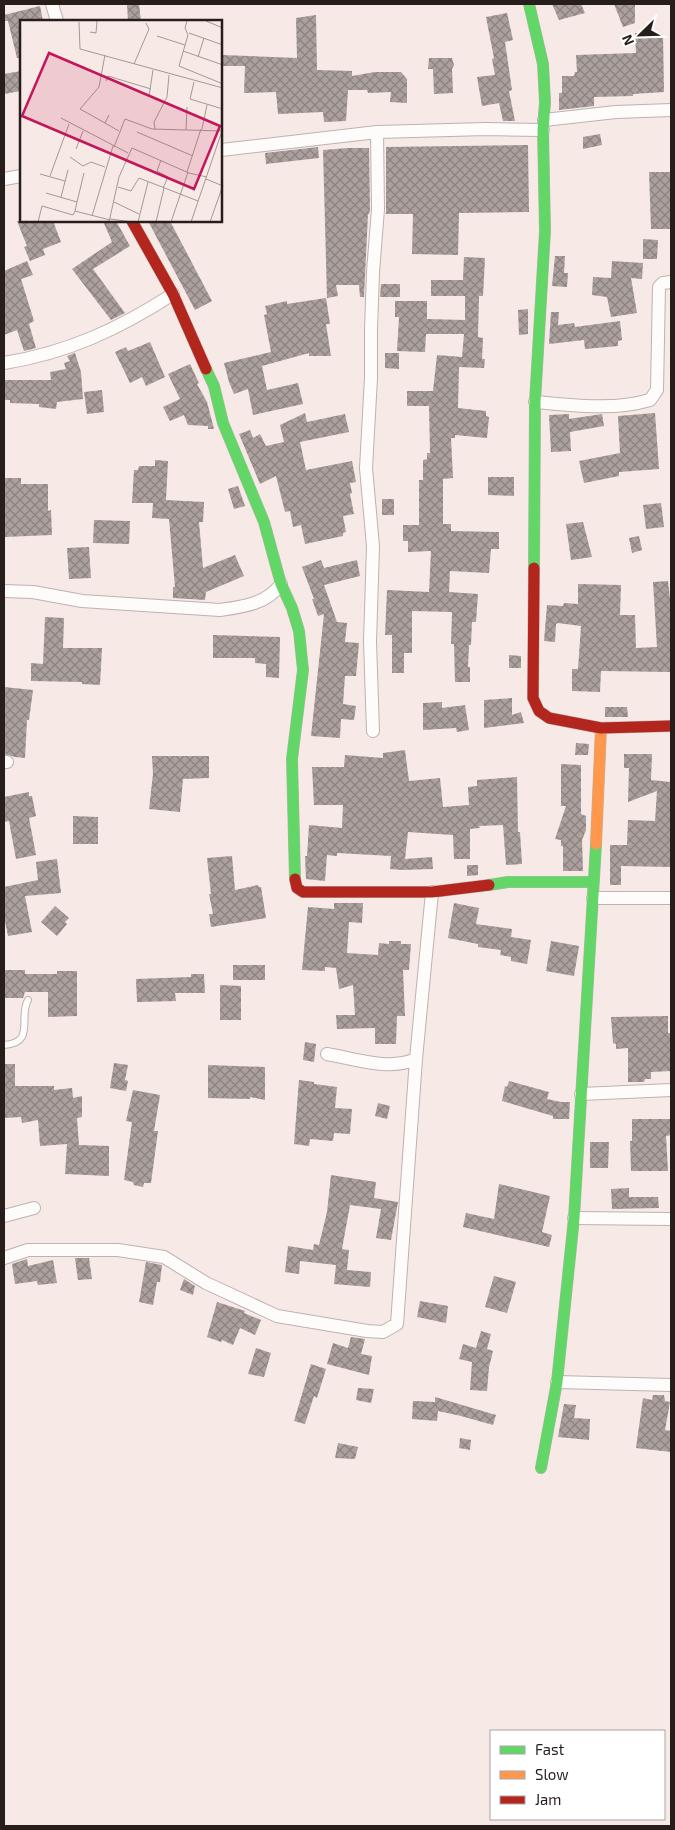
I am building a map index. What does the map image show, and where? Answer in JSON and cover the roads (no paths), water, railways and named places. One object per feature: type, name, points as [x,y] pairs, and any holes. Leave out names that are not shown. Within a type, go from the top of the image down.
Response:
[{"type":"street","points":[[52,4],[58,20]]},
{"type":"street","points":[[529,4],[543,64],[545,231],[535,402],[533,698],[539,712],[549,718],[601,728],[671,726]]},
{"type":"street","points":[[222,150],[377,132],[486,129],[544,125],[616,112],[671,110]]},
{"type":"street","points":[[373,731],[370,642],[373,546],[366,468],[371,378],[373,272],[378,209],[377,132]]},
{"type":"street","points":[[4,179],[20,176]]},
{"type":"street","points":[[133,222],[172,294],[214,386],[222,424],[264,522],[281,584],[292,608],[299,631],[303,670],[292,759],[295,882],[297,888],[304,892],[432,892],[508,882],[593,882]]},
{"type":"street","points":[[535,402],[591,407],[635,404],[650,400],[657,390],[659,287],[663,283],[671,282]]},
{"type":"street","points":[[4,363],[38,357],[86,342],[124,324],[172,294]]},
{"type":"street","points":[[4,591],[33,592],[82,601],[220,610],[240,607],[262,600],[270,596],[281,584]]},
{"type":"street","points":[[541,1468],[557,1382],[574,1218],[601,728]]},
{"type":"street","points":[[4,1258],[28,1250],[118,1250],[164,1257],[206,1283],[277,1316],[367,1331],[383,1332],[397,1324],[416,1059],[432,892]]},
{"type":"street","points":[[593,898],[671,898]]},
{"type":"street","points":[[327,1054],[386,1065],[406,1064],[416,1059]]},
{"type":"street","points":[[581,1094],[671,1090]]},
{"type":"street","points":[[4,1216],[34,1208]]},
{"type":"street","points":[[574,1218],[671,1219]]},
{"type":"street","points":[[557,1382],[671,1385]]},
{"type":"lane","points":[[4,1045],[20,1040],[24,1032],[24,1006],[28,1000]]}]
